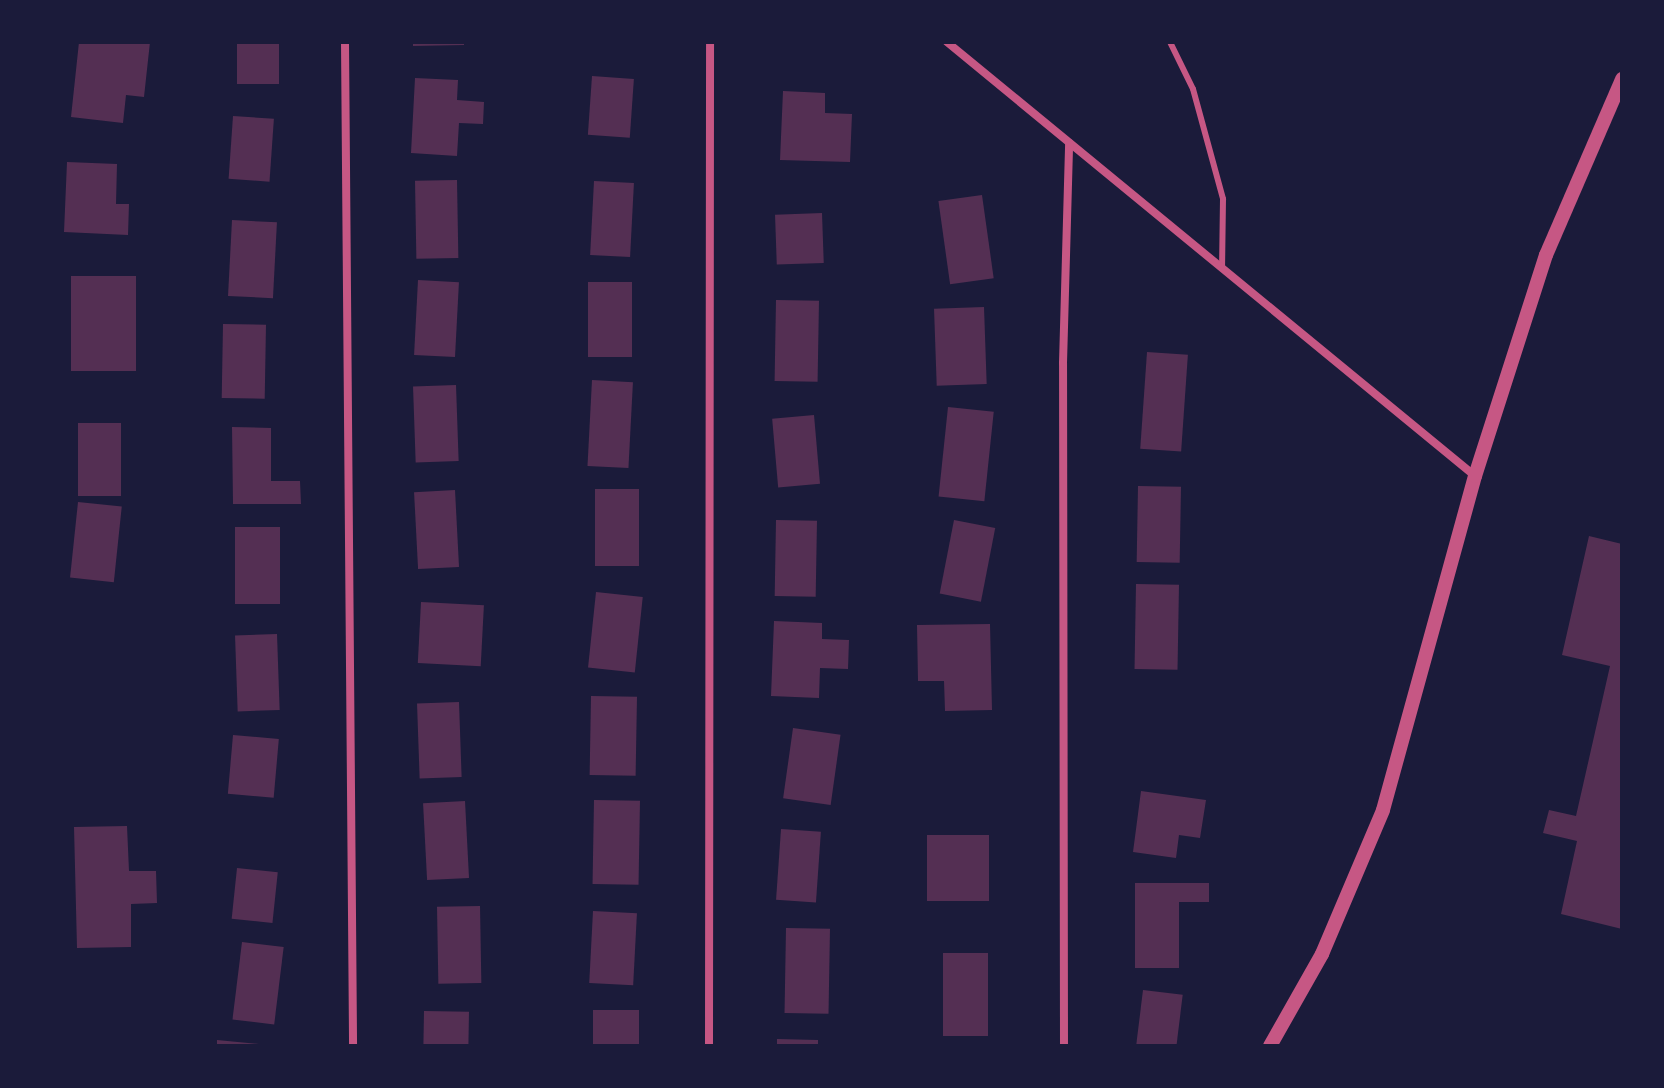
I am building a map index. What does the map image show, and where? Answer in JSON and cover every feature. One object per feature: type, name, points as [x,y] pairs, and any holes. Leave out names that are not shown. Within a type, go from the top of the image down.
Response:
[{"type":"street","points":[[345,42],[353,1046]]},
{"type":"street","points":[[709,1046],[710,42]]},
{"type":"street","points":[[947,42],[1475,476]]},
{"type":"street","points":[[1270,1046],[1322,954],[1383,810],[1475,476],[1546,255],[1622,79]]},
{"type":"street","points":[[1064,1046],[1063,363],[1069,143]]},
{"type":"lane","points":[[1170,42],[1193,89],[1223,199],[1222,268]]},
{"type":"building","points":[[79,42],[150,42],[144,97],[126,95],[123,123],[71,117]]},
{"type":"building","points":[[237,42],[279,42],[279,84],[237,84]]},
{"type":"building","points":[[413,42],[464,42],[464,45],[413,46]]},
{"type":"building","points":[[592,76],[634,79],[630,138],[588,135]]},
{"type":"building","points":[[415,78],[458,80],[457,100],[484,102],[483,124],[459,123],[457,156],[411,153]]},
{"type":"building","points":[[783,91],[825,93],[825,113],[852,114],[850,162],[780,160]]},
{"type":"building","points":[[233,116],[274,119],[270,182],[229,179]]},
{"type":"building","points":[[67,162],[117,164],[116,204],[129,204],[128,235],[64,232]]},
{"type":"building","points":[[457,180],[458,258],[416,259],[415,181]]},
{"type":"building","points":[[594,181],[634,183],[630,257],[590,255]]},
{"type":"building","points":[[982,195],[994,278],[950,284],[938,201]]},
{"type":"building","points":[[822,213],[824,263],[777,265],[775,215]]},
{"type":"building","points":[[232,220],[277,222],[273,298],[228,296]]},
{"type":"building","points":[[71,276],[136,276],[136,371],[71,371]]},
{"type":"building","points":[[418,280],[459,282],[455,357],[414,355]]},
{"type":"building","points":[[588,282],[632,282],[632,357],[588,357]]},
{"type":"building","points":[[776,300],[819,301],[818,382],[775,381]]},
{"type":"building","points":[[984,307],[987,384],[937,386],[934,309]]},
{"type":"building","points":[[223,324],[266,325],[265,399],[222,398]]},
{"type":"building","points":[[1147,352],[1188,355],[1181,452],[1140,449]]},
{"type":"building","points":[[592,380],[633,382],[628,468],[587,466]]},
{"type":"building","points":[[456,385],[459,461],[416,462],[413,387]]},
{"type":"building","points":[[948,407],[994,412],[984,501],[939,497]]},
{"type":"building","points":[[814,415],[820,484],[778,487],[772,419]]},
{"type":"building","points":[[78,423],[121,423],[121,496],[78,496]]},
{"type":"building","points":[[232,427],[271,428],[271,481],[300,481],[301,504],[233,504]]},
{"type":"building","points":[[1138,486],[1181,487],[1180,563],[1137,562]]},
{"type":"building","points":[[595,489],[639,489],[639,566],[595,566]]},
{"type":"building","points":[[455,490],[459,567],[418,569],[414,492]]},
{"type":"building","points":[[78,502],[122,507],[114,582],[70,578]]},
{"type":"building","points":[[776,520],[817,521],[816,597],[775,596]]},
{"type":"building","points":[[954,520],[995,528],[981,602],[940,594]]},
{"type":"building","points":[[235,527],[280,527],[280,604],[235,604]]},
{"type":"building","points":[[1589,536],[1622,544],[1622,929],[1561,914],[1577,841],[1543,833],[1549,810],[1576,816],[1610,666],[1562,655]]},
{"type":"building","points":[[1136,584],[1179,585],[1178,670],[1135,669]]},
{"type":"building","points":[[596,592],[643,597],[635,672],[588,668]]},
{"type":"building","points":[[421,602],[484,605],[481,666],[418,663]]},
{"type":"building","points":[[774,621],[822,623],[822,639],[849,640],[848,669],[820,668],[819,698],[771,696]]},
{"type":"building","points":[[990,624],[992,710],[945,711],[944,681],[918,681],[917,625]]},
{"type":"building","points":[[277,634],[280,710],[238,711],[235,635]]},
{"type":"building","points":[[591,696],[637,697],[636,776],[590,775]]},
{"type":"building","points":[[459,702],[462,777],[420,778],[417,703]]},
{"type":"building","points":[[793,728],[841,735],[831,805],[783,798]]},
{"type":"building","points":[[233,735],[279,739],[274,798],[228,794]]},
{"type":"building","points":[[1141,791],[1206,800],[1200,838],[1179,835],[1176,858],[1133,852]]},
{"type":"building","points":[[594,800],[640,801],[639,885],[593,884]]},
{"type":"building","points":[[465,801],[469,878],[427,880],[423,803]]},
{"type":"building","points":[[127,826],[129,871],[156,871],[157,903],[131,904],[131,947],[77,948],[74,827]]},
{"type":"building","points":[[781,829],[821,832],[816,903],[776,900]]},
{"type":"building","points":[[927,835],[989,835],[989,901],[927,901]]},
{"type":"building","points":[[237,868],[278,872],[272,923],[232,919]]},
{"type":"building","points":[[1135,883],[1209,883],[1209,902],[1179,902],[1179,968],[1135,968]]},
{"type":"building","points":[[480,906],[481,983],[438,984],[437,907]]},
{"type":"building","points":[[593,911],[637,913],[633,985],[589,983]]},
{"type":"building","points":[[786,928],[830,929],[829,1014],[785,1013]]},
{"type":"building","points":[[242,942],[284,947],[274,1025],[232,1019]]},
{"type":"building","points":[[943,953],[988,953],[988,1036],[943,1036]]},
{"type":"building","points":[[1143,990],[1183,995],[1176,1046],[1136,1046]]},
{"type":"building","points":[[593,1010],[639,1010],[639,1046],[593,1046]]},
{"type":"building","points":[[424,1011],[469,1012],[468,1046],[423,1046]]},
{"type":"building","points":[[777,1039],[818,1040],[818,1046],[777,1046]]},
{"type":"building","points":[[217,1040],[259,1044],[259,1046],[217,1046]]}]
